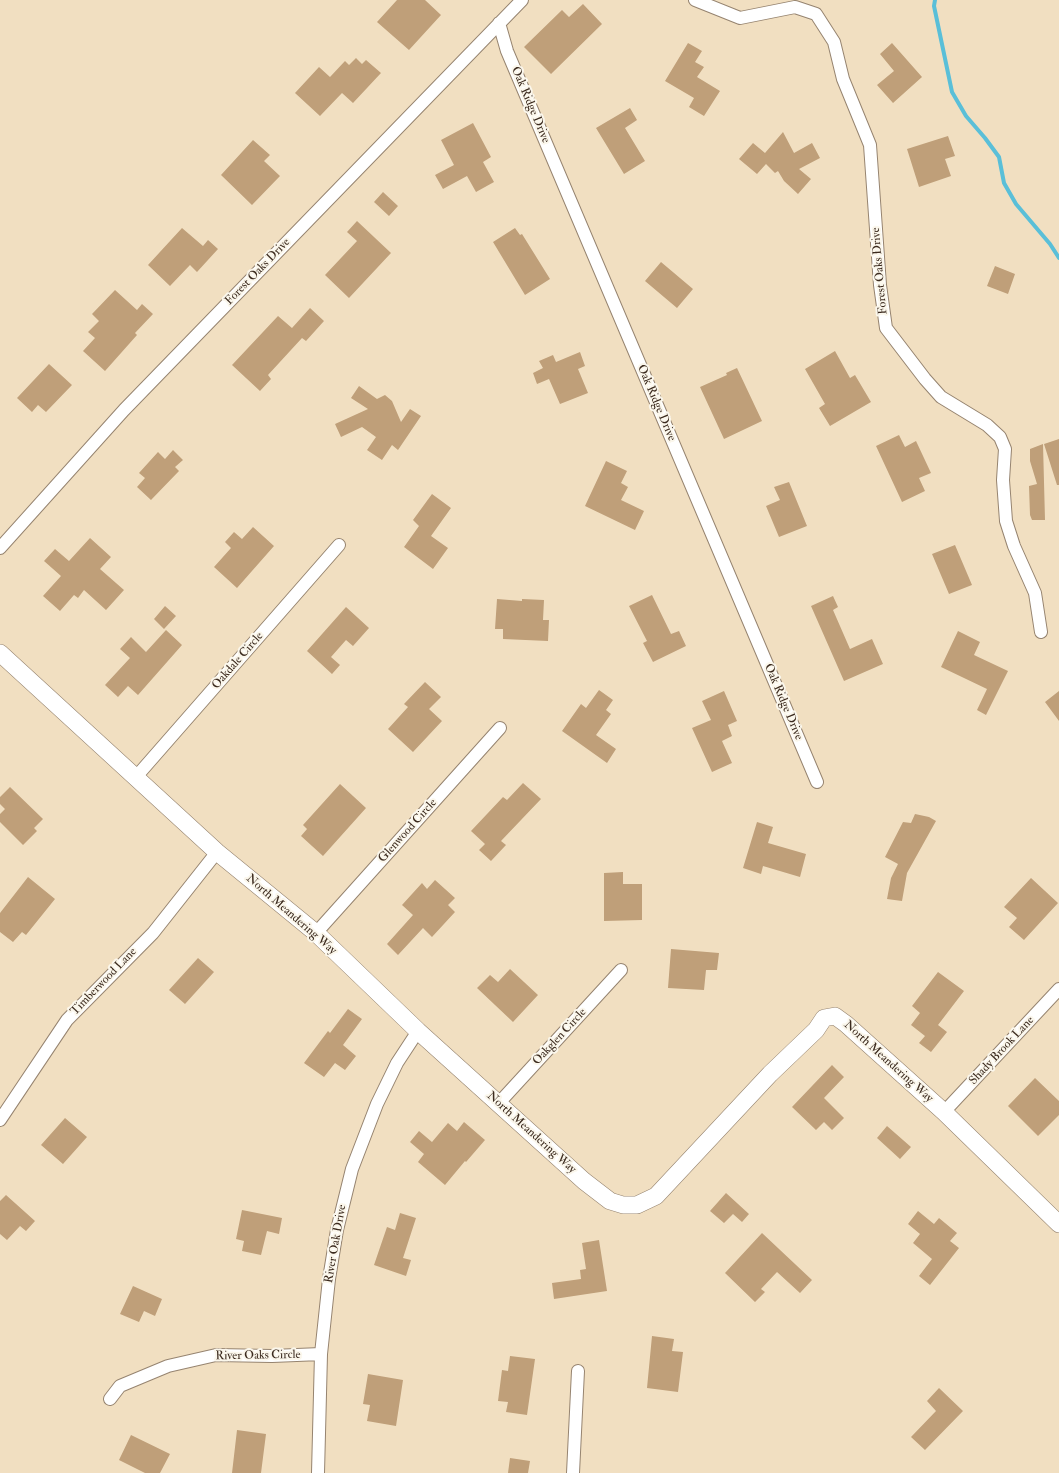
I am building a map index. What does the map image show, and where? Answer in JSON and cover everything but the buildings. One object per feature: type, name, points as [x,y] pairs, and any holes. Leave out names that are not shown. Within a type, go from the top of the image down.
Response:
[{"type":"street","name":"Forest Oaks Drive","points":[[0,548],[124,410],[522,0]]},
{"type":"street","name":"Forest Oaks Drive","points":[[695,0],[740,18],[795,7],[816,14],[834,42],[843,79],[870,145],[880,285],[886,328],[925,379],[941,397],[987,425],[1000,437],[1005,449],[1003,480],[1006,521],[1014,546],[1035,593],[1042,632]]},
{"type":"street","name":"Oak Ridge Drive","points":[[499,23],[507,51],[817,782]]},
{"type":"street","name":"Oakdale Circle","points":[[136,777],[339,545]]},
{"type":"street","name":"North Meandering Way","points":[[0,653],[217,852],[316,933],[418,1031],[498,1104],[584,1181],[610,1201],[623,1205],[637,1205],[656,1196],[770,1074],[816,1030],[824,1018],[835,1016],[846,1024],[944,1112],[1059,1224]]},
{"type":"street","name":"Glenwood Circle","points":[[316,933],[500,728]]},
{"type":"street","name":"Timberwood Lane","points":[[0,1120],[67,1020],[153,934],[217,852]]},
{"type":"street","name":"Oakglen Circle","points":[[498,1104],[621,970]]},
{"type":"street","name":"Shady Brook Lane","points":[[944,1112],[1059,989]]},
{"type":"street","name":"River Oak Drive","points":[[318,1473],[321,1354],[329,1279],[336,1238],[352,1169],[377,1104],[397,1064],[418,1031]]},
{"type":"street","name":"River Oaks Circle","points":[[110,1399],[120,1386],[168,1366],[216,1355],[272,1356],[321,1354]]},
{"type":"street","points":[[573,1473],[578,1371]]},
{"type":"waterway","points":[[935,0],[934,6],[952,92],[966,116],[999,157],[1004,183],[1016,204],[1050,244],[1059,258]]}]
